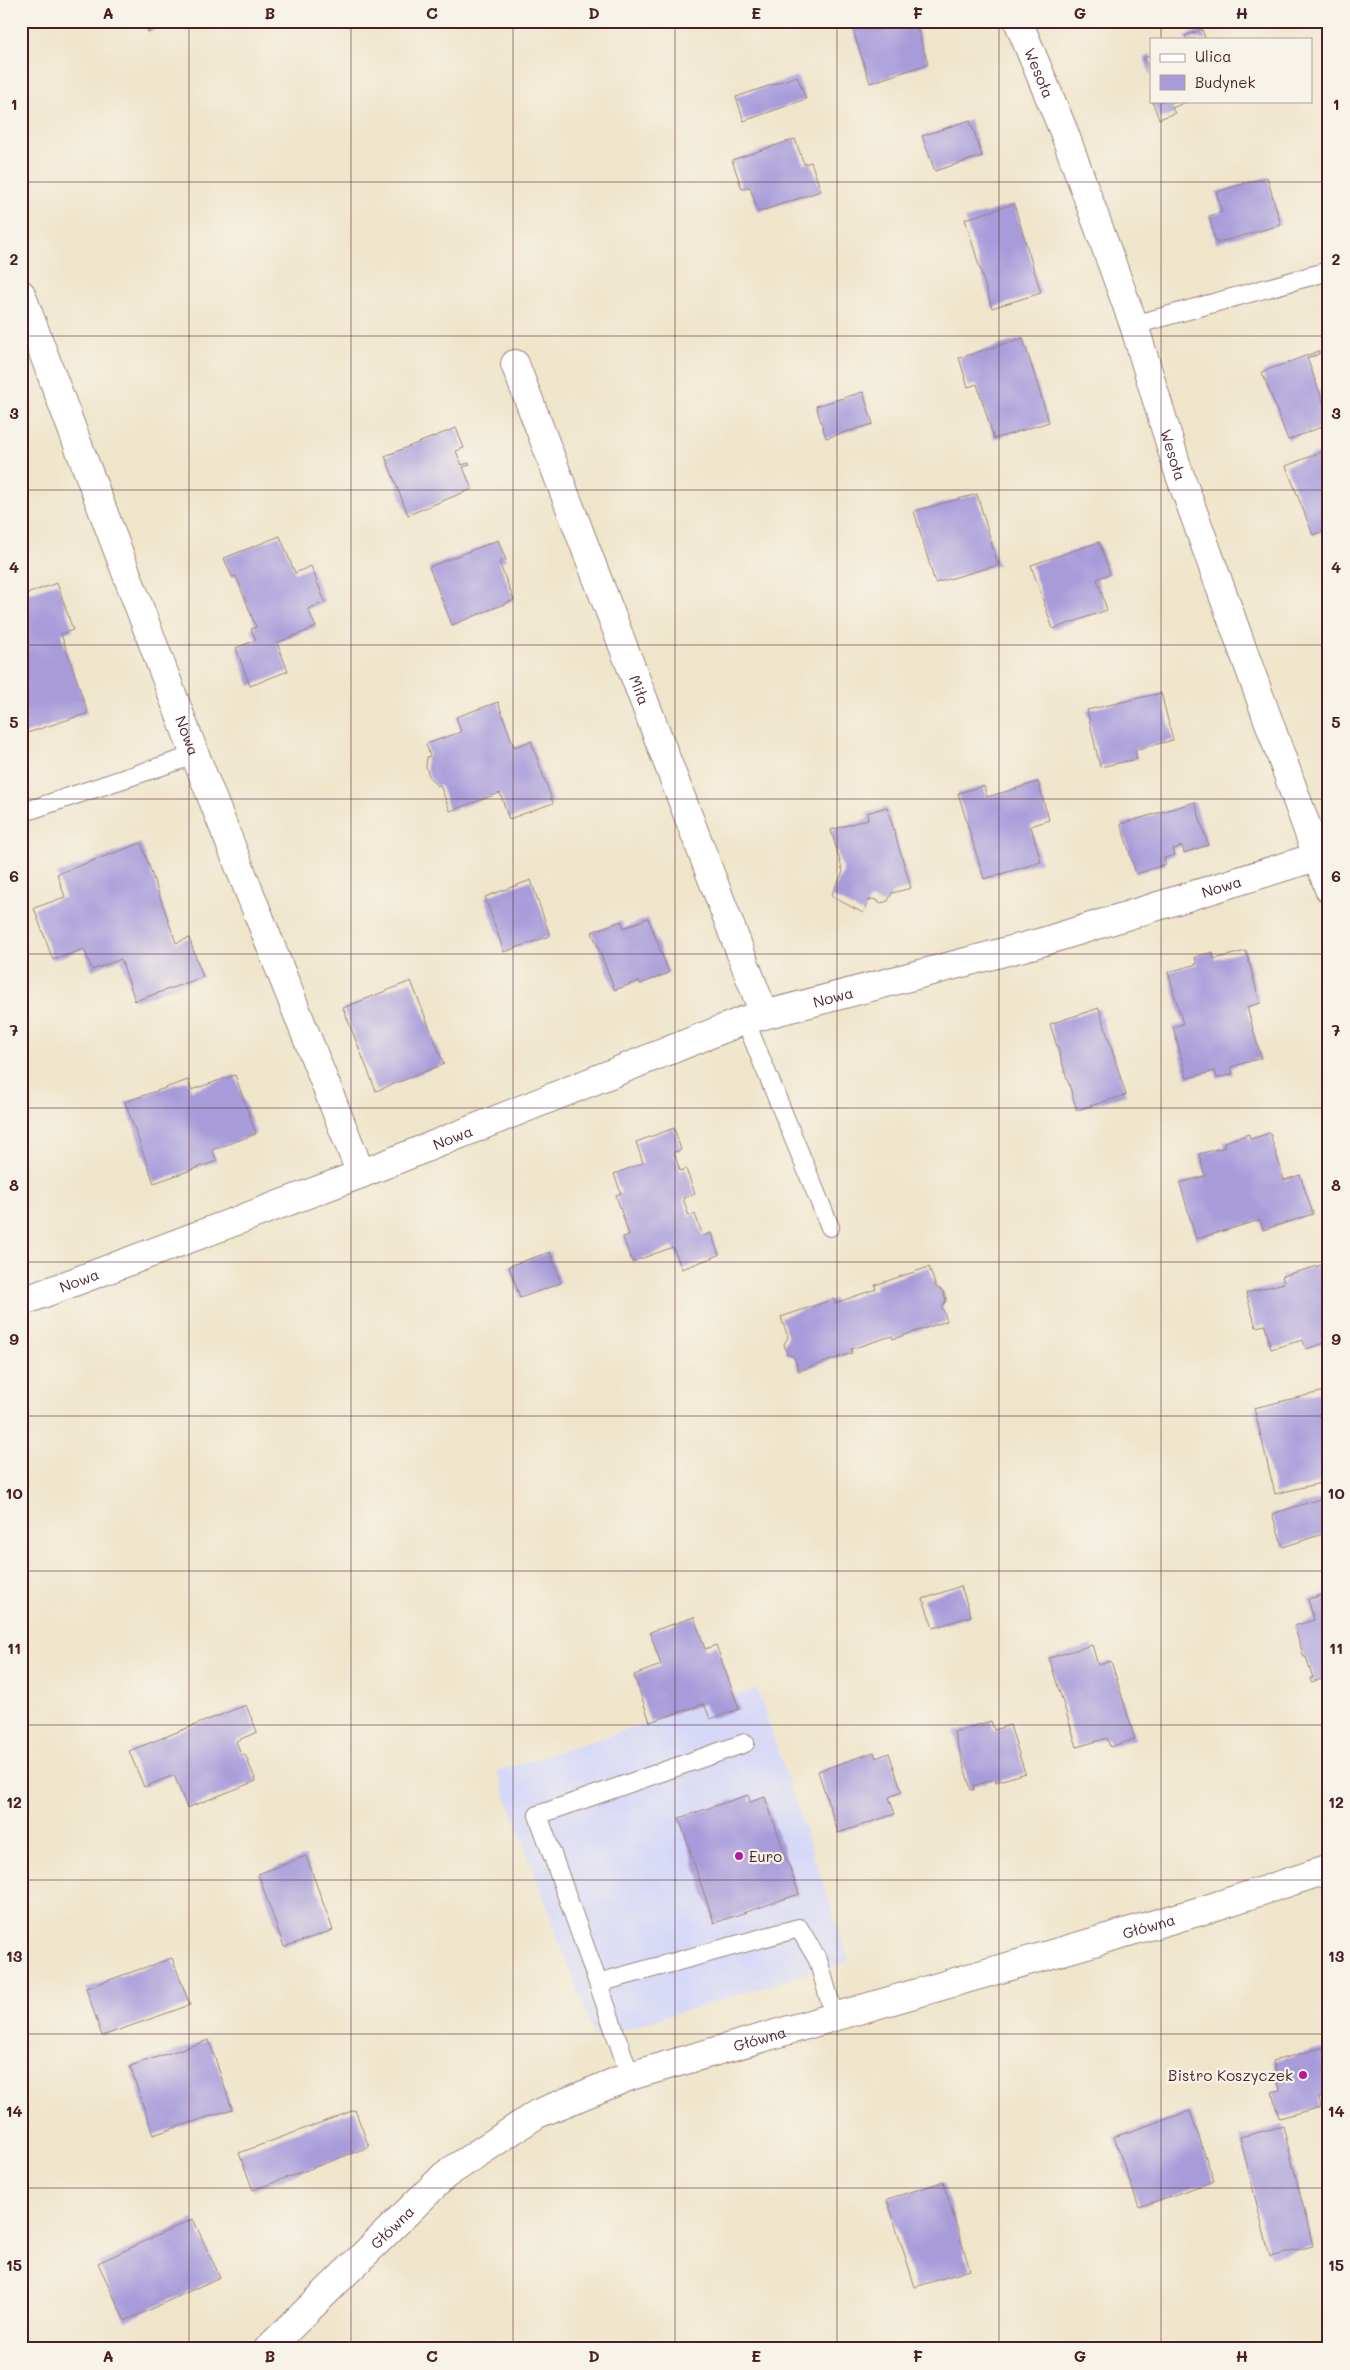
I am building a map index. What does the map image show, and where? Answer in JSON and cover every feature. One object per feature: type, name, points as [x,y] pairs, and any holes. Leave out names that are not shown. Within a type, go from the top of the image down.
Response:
[{"type":"street","name":"Wesoła","points":[[1018,21],[1064,132],[1134,325],[1178,470],[1329,889]]},
{"type":"street","name":"Nowa","points":[[21,294],[195,755],[362,1174]]},
{"type":"street","name":"Miła","points":[[515,364],[754,1017]]},
{"type":"street","name":"Nowa","points":[[21,1302],[362,1174],[754,1017],[1042,942],[1316,856]]},
{"type":"street","name":"Główna","points":[[268,2349],[445,2175],[537,2114],[630,2076],[834,2015],[1204,1910],[1329,1868]]},
{"type":"lane","points":[[1134,325],[1329,271]]},
{"type":"lane","points":[[21,813],[195,755]]},
{"type":"lane","points":[[754,1017],[830,1228]]},
{"type":"lane","points":[[630,2076],[538,1815],[745,1743]]},
{"type":"lane","points":[[598,1983],[799,1928],[818,1960],[834,2015]]},
{"type":"shaded area","points":[[757,1689],[849,1961],[595,2038],[497,1771]]},
{"type":"building","points":[[145,21],[168,21],[169,25],[148,32]]},
{"type":"building","points":[[850,21],[915,21],[928,64],[870,83]]},
{"type":"building","points":[[1202,29],[1205,38],[1186,38],[1185,36]]},
{"type":"building","points":[[1150,55],[1150,73],[1144,58]]},
{"type":"building","points":[[797,76],[806,99],[744,121],[736,97]]},
{"type":"building","points":[[1152,102],[1186,102],[1172,108],[1175,113],[1159,119]]},
{"type":"building","points":[[970,120],[982,156],[935,171],[922,136]]},
{"type":"building","points":[[795,139],[804,164],[811,162],[821,191],[758,212],[750,187],[742,189],[732,160]]},
{"type":"building","points":[[1267,177],[1281,225],[1216,243],[1209,216],[1222,212],[1216,192]]},
{"type":"building","points":[[1014,204],[1041,293],[992,308],[965,219]]},
{"type":"building","points":[[1023,338],[1049,422],[994,439],[977,384],[968,387],[959,358]]},
{"type":"building","points":[[1319,351],[1319,354],[1307,358],[1329,418],[1329,424],[1288,440],[1262,372]]},
{"type":"building","points":[[863,392],[873,424],[826,438],[816,406]]},
{"type":"building","points":[[456,428],[464,448],[456,451],[462,465],[469,463],[470,465],[463,467],[472,489],[408,515],[385,456]]},
{"type":"building","points":[[1329,449],[1329,529],[1313,535],[1286,466]]},
{"type":"building","points":[[977,494],[998,565],[935,583],[914,511]]},
{"type":"building","points":[[280,536],[295,573],[311,566],[325,602],[308,609],[316,627],[277,643],[288,671],[250,686],[236,648],[256,640],[251,629],[256,627],[236,576],[232,577],[224,558]]},
{"type":"building","points":[[498,540],[506,560],[499,562],[514,600],[452,625],[429,567]]},
{"type":"building","points":[[1099,542],[1110,574],[1097,579],[1107,610],[1053,629],[1031,565]]},
{"type":"building","points":[[57,583],[73,630],[61,634],[88,713],[21,735],[21,596]]},
{"type":"building","points":[[1161,693],[1173,740],[1135,750],[1137,759],[1100,767],[1087,710]]},
{"type":"building","points":[[498,702],[514,747],[531,741],[553,803],[509,819],[500,793],[450,811],[440,785],[437,786],[430,778],[426,767],[427,757],[430,756],[426,744],[461,732],[456,717]]},
{"type":"building","points":[[1038,782],[1049,820],[1031,826],[1041,862],[984,879],[958,793],[984,786],[987,797]]},
{"type":"building","points":[[1195,802],[1208,845],[1184,853],[1182,846],[1173,849],[1175,855],[1164,858],[1166,864],[1136,874],[1121,824]]},
{"type":"building","points":[[887,807],[911,888],[892,893],[888,901],[881,903],[873,899],[869,900],[863,913],[831,896],[843,872],[831,830],[868,819],[867,813]]},
{"type":"building","points":[[141,843],[176,943],[189,938],[203,977],[135,1001],[121,959],[92,970],[84,949],[53,960],[34,908],[65,897],[57,874]]},
{"type":"building","points":[[531,880],[550,936],[504,952],[485,897]]},
{"type":"building","points":[[648,918],[669,973],[640,984],[639,981],[615,990],[592,932],[621,921],[624,928]]},
{"type":"building","points":[[1246,951],[1260,1003],[1247,1007],[1261,1058],[1231,1067],[1233,1074],[1217,1078],[1215,1071],[1187,1078],[1173,1027],[1183,1024],[1168,972],[1197,964],[1195,957],[1213,952],[1214,959]]},
{"type":"building","points":[[411,981],[444,1064],[376,1091],[343,1008]]},
{"type":"building","points":[[1099,1008],[1126,1095],[1077,1110],[1050,1024]]},
{"type":"building","points":[[235,1075],[256,1134],[212,1150],[217,1161],[154,1183],[125,1102],[188,1080],[191,1090]]},
{"type":"building","points":[[674,1128],[681,1150],[674,1152],[680,1171],[686,1169],[695,1194],[683,1198],[689,1216],[695,1214],[703,1236],[711,1233],[719,1255],[682,1269],[673,1247],[632,1262],[623,1237],[629,1235],[616,1195],[621,1193],[614,1174],[643,1163],[636,1142]]},
{"type":"building","points":[[1270,1133],[1284,1180],[1300,1175],[1313,1214],[1263,1230],[1260,1220],[1196,1239],[1180,1183],[1205,1176],[1199,1154],[1225,1147],[1224,1142],[1249,1134],[1250,1139]]},
{"type":"building","points":[[550,1252],[561,1283],[520,1298],[509,1266]]},
{"type":"building","points":[[1329,1263],[1329,1333],[1322,1334],[1325,1343],[1306,1349],[1303,1340],[1271,1349],[1265,1325],[1256,1327],[1246,1293],[1284,1283],[1282,1276]]},
{"type":"building","points":[[929,1267],[936,1287],[943,1291],[946,1300],[942,1307],[947,1321],[893,1339],[892,1336],[851,1349],[852,1353],[799,1371],[794,1357],[787,1354],[784,1344],[788,1337],[781,1317],[834,1299],[835,1303],[876,1289],[875,1285]]},
{"type":"building","points":[[1329,1390],[1329,1481],[1275,1494],[1254,1408]]},
{"type":"building","points":[[1326,1497],[1329,1506],[1329,1532],[1283,1547],[1272,1514]]},
{"type":"building","points":[[961,1586],[971,1616],[933,1628],[923,1599]]},
{"type":"building","points":[[1329,1593],[1329,1677],[1311,1682],[1310,1678],[1313,1678],[1294,1626],[1314,1620],[1308,1599]]},
{"type":"building","points":[[694,1617],[705,1649],[716,1645],[739,1709],[710,1719],[704,1704],[650,1722],[634,1675],[661,1665],[650,1632]]},
{"type":"building","points":[[1092,1645],[1098,1665],[1111,1661],[1135,1739],[1110,1747],[1107,1738],[1077,1747],[1049,1658]]},
{"type":"building","points":[[246,1705],[257,1732],[236,1741],[241,1755],[245,1754],[256,1781],[187,1808],[174,1775],[144,1787],[129,1751]]},
{"type":"building","points":[[991,1721],[994,1730],[1010,1725],[1025,1773],[996,1782],[995,1779],[973,1786],[974,1789],[971,1790],[954,1732]]},
{"type":"building","points":[[874,1752],[876,1758],[889,1753],[902,1792],[889,1797],[895,1814],[838,1833],[818,1771]]},
{"type":"building","name":"Euro","points":[[748,1795],[750,1802],[765,1797],[799,1894],[714,1923],[679,1818]]},
{"type":"building","points":[[306,1856],[333,1930],[284,1947],[258,1874]]},
{"type":"building","points":[[172,1958],[190,2005],[102,2036],[86,1988]]},
{"type":"building","points":[[209,2040],[232,2109],[153,2135],[130,2066]]},
{"type":"building","name":"Bistro Koszyczek","points":[[1329,2046],[1329,2095],[1319,2098],[1321,2107],[1279,2118],[1272,2092],[1280,2090],[1273,2061]]},
{"type":"building","points":[[355,2110],[369,2147],[253,2190],[239,2153]]},
{"type":"building","points":[[1190,2111],[1214,2181],[1139,2207],[1114,2137]]},
{"type":"building","points":[[1283,2126],[1313,2246],[1270,2257],[1240,2137]]},
{"type":"building","points":[[943,2182],[970,2270],[915,2287],[887,2199]]},
{"type":"building","points":[[193,2219],[220,2277],[125,2321],[98,2263]]},
{"type":"place","name":"Euro","points":[[739,1856]]},
{"type":"place","name":"Bistro Koszyczek","points":[[1303,2075]]}]
